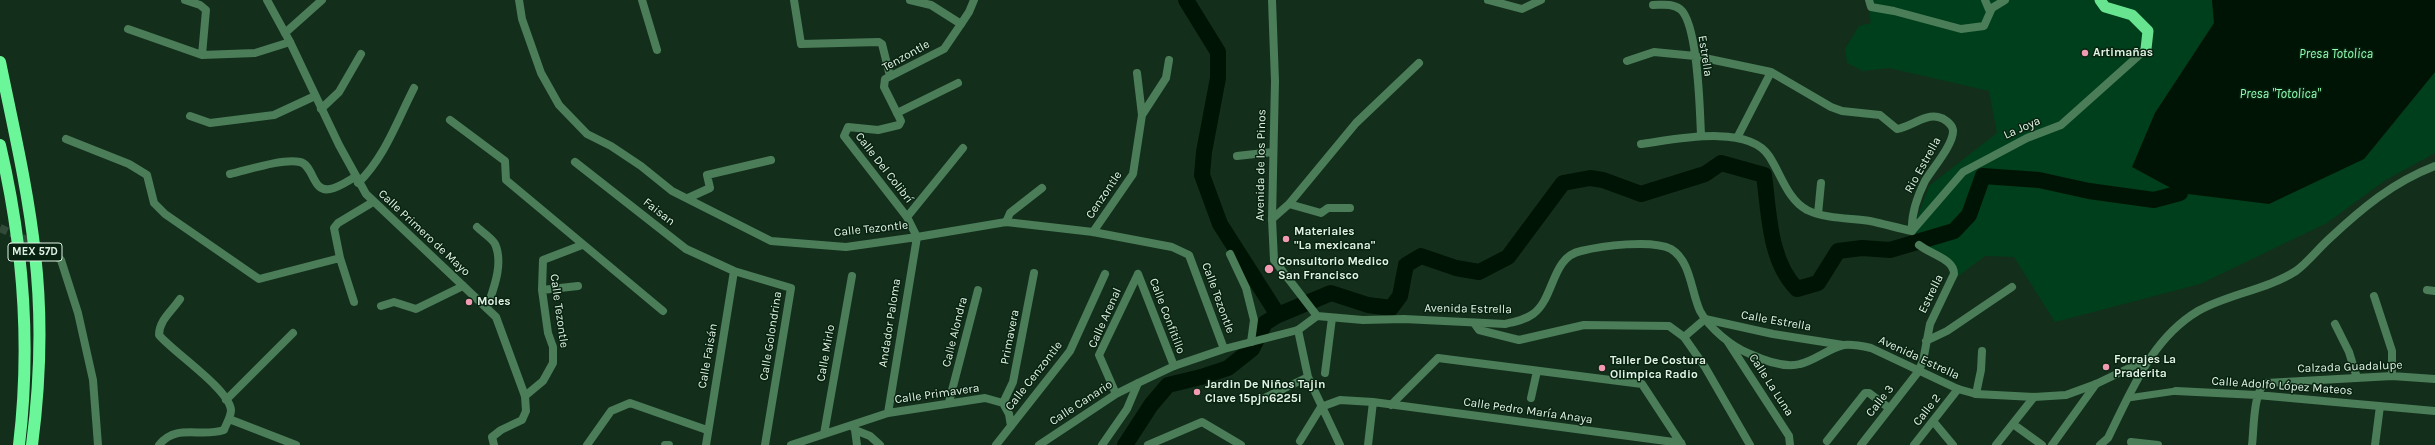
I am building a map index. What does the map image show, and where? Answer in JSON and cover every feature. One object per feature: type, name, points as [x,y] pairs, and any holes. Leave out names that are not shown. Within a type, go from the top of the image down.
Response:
[{"type":"highway","points":[[2100,0],[2106,7],[2132,15],[2148,31],[2146,49]]},
{"type":"highway","name":"MEX 57D","points":[[0,62],[22,165],[35,254],[38,317],[35,421],[32,445]]},
{"type":"highway","name":"MEX 57D","points":[[0,145],[19,252],[25,319],[22,421],[19,445]]},
{"type":"street","points":[[185,0],[200,5],[206,10],[202,55]]},
{"type":"street","name":"Calle Primero de Mayo","points":[[267,0],[286,33],[321,109],[357,180],[373,202],[496,317],[525,396],[526,412],[522,420],[500,430],[492,437],[494,445]]},
{"type":"street","points":[[286,33],[322,0]]},
{"type":"street","name":"Calle Tezontle","points":[[519,0],[522,19],[540,73],[559,105],[587,134],[611,146],[672,191],[771,241],[846,247],[1006,222],[1093,232],[1172,247],[1189,255],[1224,349]]},
{"type":"street","points":[[642,0],[657,50]]},
{"type":"street","points":[[794,0],[802,44],[879,42],[882,44],[890,76]]},
{"type":"street","points":[[910,0],[931,5],[961,24]]},
{"type":"street","name":"Tenzontle","points":[[897,113],[884,87],[885,79],[944,49],[969,12],[974,0]]},
{"type":"street","name":"Avenida de los Pinos","points":[[1272,0],[1274,82],[1272,218],[1274,260],[1317,316]]},
{"type":"street","points":[[1488,0],[1522,9],[1541,0]]},
{"type":"street","points":[[1869,0],[1871,7],[1894,11],[1961,29],[1984,26],[1992,8],[2005,0]]},
{"type":"street","points":[[1985,0],[1990,12]]},
{"type":"street","name":"Estrella","points":[[1653,5],[1671,5],[1680,9],[1686,18],[1695,56],[1702,136]]},
{"type":"street","points":[[128,29],[202,55],[255,53],[290,42]]},
{"type":"street","name":"La Joya","points":[[1912,231],[1963,172],[2013,145],[2061,125],[2146,49]]},
{"type":"street","name":"Rio Estrella","points":[[1627,61],[1654,52],[1695,56],[1770,72],[1831,107],[1842,111],[1880,115],[1897,129],[1906,128],[1930,117],[1938,116],[1950,123],[1953,131],[1950,142],[1926,180],[1916,202],[1912,231]]},
{"type":"street","points":[[321,109],[339,92],[361,54]]},
{"type":"street","name":"Cenzontle","points":[[1093,232],[1133,174],[1142,115],[1166,78],[1169,60]]},
{"type":"street","points":[[1272,218],[1289,204],[1356,123],[1419,63]]},
{"type":"street","points":[[1737,138],[1770,72]]},
{"type":"street","points":[[1137,73],[1142,115]]},
{"type":"street","points":[[897,113],[958,83]]},
{"type":"street","points":[[230,174],[295,162],[306,166],[318,185],[323,189],[330,189],[357,180],[373,168],[380,158],[414,88]]},
{"type":"street","points":[[190,116],[210,123],[274,115],[315,96]]},
{"type":"street","name":"Calle Del Colibrí","points":[[897,113],[901,121],[899,126],[878,130],[848,127],[844,136],[907,217],[917,237]]},
{"type":"street","points":[[450,120],[505,161],[506,180],[582,245],[664,311]]},
{"type":"street","points":[[1641,144],[1702,136],[1737,138],[1760,147],[1769,155],[1778,175],[1797,203],[1818,214],[1871,222],[1912,231]]},
{"type":"street","points":[[66,139],[129,164],[147,175],[154,202],[165,214],[259,279],[340,258]]},
{"type":"street","points":[[907,217],[963,148]]},
{"type":"street","points":[[1237,156],[1273,152]]},
{"type":"street","points":[[688,198],[710,188],[707,174],[771,160]]},
{"type":"street","name":"Faisan","points":[[575,162],[686,249],[734,271]]},
{"type":"street","points":[[2100,445],[2108,438],[2148,359],[2176,330],[2198,311],[2282,278],[2297,270],[2368,203],[2393,186],[2435,166]]},
{"type":"street","points":[[1818,214],[1821,183]]},
{"type":"street","points":[[1006,222],[1010,213],[1042,188]]},
{"type":"street","points":[[354,302],[340,258],[335,225],[373,202]]},
{"type":"street","points":[[1289,204],[1321,213],[1328,208],[1350,208]]},
{"type":"street","points":[[477,227],[495,244],[497,260],[496,282],[487,308]]},
{"type":"street","name":"Andador Paloma","points":[[888,413],[917,237]]},
{"type":"street","name":"Calle Tezontle","points":[[525,396],[543,381],[553,363],[553,347],[548,333],[542,290],[543,260],[582,245]]},
{"type":"street","name":"Avenida Estrella","points":[[1317,316],[1332,318],[1505,324],[1518,322],[1534,314],[1544,301],[1560,265],[1578,251],[1651,245],[1671,250],[1679,257],[1688,273],[1699,309],[1705,319],[1727,340],[1749,354],[1784,365],[1799,365],[1843,345],[1871,348],[1918,372],[1958,389],[1976,394],[2034,397],[2066,395],[2096,384],[2148,359]]},
{"type":"street","name":"Estrella","points":[[1918,372],[1923,361],[1930,324],[1954,274],[1954,267],[1950,262],[1932,254],[1919,245]]},
{"type":"street","points":[[44,248],[61,260],[78,313],[93,380],[98,445]]},
{"type":"street","points":[[1230,254],[1246,288],[1254,320],[1251,342]]},
{"type":"street","name":"Calle Faisán","points":[[706,445],[707,430],[734,271]]},
{"type":"street","name":"Calle Golondrina","points":[[734,271],[792,288],[765,445]]},
{"type":"street","name":"Primavera","points":[[1003,403],[1013,382],[1034,273]]},
{"type":"street","name":"Calle Cenzontle","points":[[996,445],[1070,351],[1105,274]]},
{"type":"street","name":"Calle Confitillo","points":[[1138,274],[1174,366]]},
{"type":"street","name":"Calle Arenal","points":[[1116,394],[1099,355],[1138,274]]},
{"type":"street","name":"Calle Mirlo","points":[[824,434],[852,276]]},
{"type":"street","points":[[381,306],[394,302],[416,309],[463,286]]},
{"type":"street","points":[[542,290],[578,286]]},
{"type":"street","points":[[1926,341],[1947,331],[2012,287]]},
{"type":"street","name":"Calle Alondra","points":[[949,402],[978,290]]},
{"type":"street","points":[[2374,296],[2392,351],[2392,376]]},
{"type":"street","points":[[159,445],[166,436],[182,432],[214,433],[224,430],[231,412],[226,400],[188,360],[159,334],[159,326],[163,319],[171,313],[180,299]]},
{"type":"street","points":[[1317,316],[1298,330],[1308,377],[1340,445]]},
{"type":"street","points":[[1325,372],[1332,318]]},
{"type":"street","points":[[1684,336],[1705,319]]},
{"type":"street","name":"Calle Estrella","points":[[1705,319],[1773,334],[1843,345]]},
{"type":"street","points":[[1474,323],[1479,330],[1520,340],[1584,325],[1669,326],[1684,336],[1705,367],[1750,445]]},
{"type":"street","points":[[2335,324],[2349,352],[2357,378]]},
{"type":"street","name":"Calle Canario","points":[[1039,445],[1116,394],[1174,366],[1224,349],[1298,330]]},
{"type":"street","points":[[226,400],[293,333]]},
{"type":"street","name":"Calle La Luna","points":[[1727,340],[1789,436],[1790,445]]},
{"type":"street","points":[[1976,394],[1981,370],[1982,351]]},
{"type":"street","points":[[1391,405],[1438,358],[1642,384],[1681,444]]},
{"type":"street","points":[[1532,398],[1537,371]]},
{"type":"street","name":"Calle 3","points":[[1860,445],[1918,372]]},
{"type":"street","name":"Calzada Guadalupe","points":[[2257,395],[2262,385],[2266,383],[2392,376],[2435,379]]},
{"type":"street","points":[[1260,400],[1308,377]]},
{"type":"street","points":[[1102,445],[1127,409],[1138,383]]},
{"type":"street","points":[[2052,445],[2096,384]]},
{"type":"street","name":"Calle 2","points":[[1914,445],[1958,389]]},
{"type":"street","name":"Calle Adolfo López Mateos","points":[[2128,398],[2176,391],[2257,395],[2435,410]]},
{"type":"street","points":[[1828,441],[1865,393],[1869,393],[1889,408]]},
{"type":"street","points":[[2252,445],[2257,395]]},
{"type":"street","points":[[1996,445],[2034,397]]},
{"type":"street","name":"Calle Primavera","points":[[854,428],[888,413],[949,402],[985,398],[1003,403]]},
{"type":"street","name":"Calle Pedro María Anaya","points":[[1321,407],[1340,400],[1373,402],[1681,444]]},
{"type":"street","points":[[1368,445],[1373,402]]},
{"type":"street","points":[[587,445],[611,411],[630,403],[707,430]]},
{"type":"street","points":[[1003,403],[1009,414],[1011,426]]},
{"type":"street","points":[[2375,445],[2380,406]]},
{"type":"street","points":[[1299,444],[1321,407]]},
{"type":"street","points":[[229,419],[296,445]]},
{"type":"street","points":[[1933,421],[1953,445]]},
{"type":"street","points":[[1148,445],[1202,422],[1241,445]]},
{"type":"street","points":[[2013,424],[2042,445]]},
{"type":"street","points":[[854,428],[857,445]]},
{"type":"street","points":[[792,445],[803,443],[824,434],[854,428],[870,436],[880,445]]},
{"type":"street","points":[[2131,442],[2158,445]]},
{"type":"green space","points":[[1867,0],[2212,0],[2214,23],[2155,113],[2133,168],[2364,159],[2435,72],[2435,153],[2384,181],[2327,223],[2200,284],[2055,322],[2014,257],[1985,256],[1957,277],[1951,260],[1923,251],[1914,226],[1929,186],[1997,133],[1989,91],[1889,68],[1863,71],[1847,63],[1845,49],[1859,26],[1871,23]]},
{"type":"water","name":"Presa \"Totolica\"","points":[[2212,0],[2435,0],[2435,72],[2364,159],[2269,204],[2180,193],[2132,167],[2155,113],[2214,23]]},
{"type":"waterway","points":[[1186,0],[1218,52],[1218,78],[1204,152],[1202,175],[1220,224],[1278,315]]},
{"type":"waterway","points":[[1125,445],[1151,405],[1168,385],[1201,377],[1228,368],[1252,349],[1265,323],[1278,315],[1331,293],[1368,305],[1391,308],[1400,296],[1406,265],[1421,256],[1456,268],[1479,272],[1508,257],[1563,183],[1590,178],[1603,180],[1641,194],[1705,174],[1721,163],[1764,175],[1769,220],[1776,250],[1781,265],[1788,278],[1797,289],[1818,283],[1838,251],[1862,248],[1890,250],[1954,231],[1969,215],[1983,176],[2039,180],[2089,191],[2154,200],[2180,193]]},
{"type":"tunnel","points":[[0,228],[44,248]]},
{"type":"place","name":"Artimañas","points":[[2085,53]]},
{"type":"place","name":"Materiales \"La mexicana\"","points":[[1286,239]]},
{"type":"place","name":"Consultorio Medico San Francisco","points":[[1269,269]]},
{"type":"place","name":"Moles","points":[[469,302]]},
{"type":"place","name":"Forrajes La Praderita","points":[[2106,367]]},
{"type":"place","name":"Taller De Costura Olimpica Radio","points":[[1602,368]]},
{"type":"place","name":"Jardin De Niños Tajin Clave 15pjn6225i","points":[[1197,392]]},
{"type":"water label","name":"Presa Totolica","points":[[2336,54]]}]
